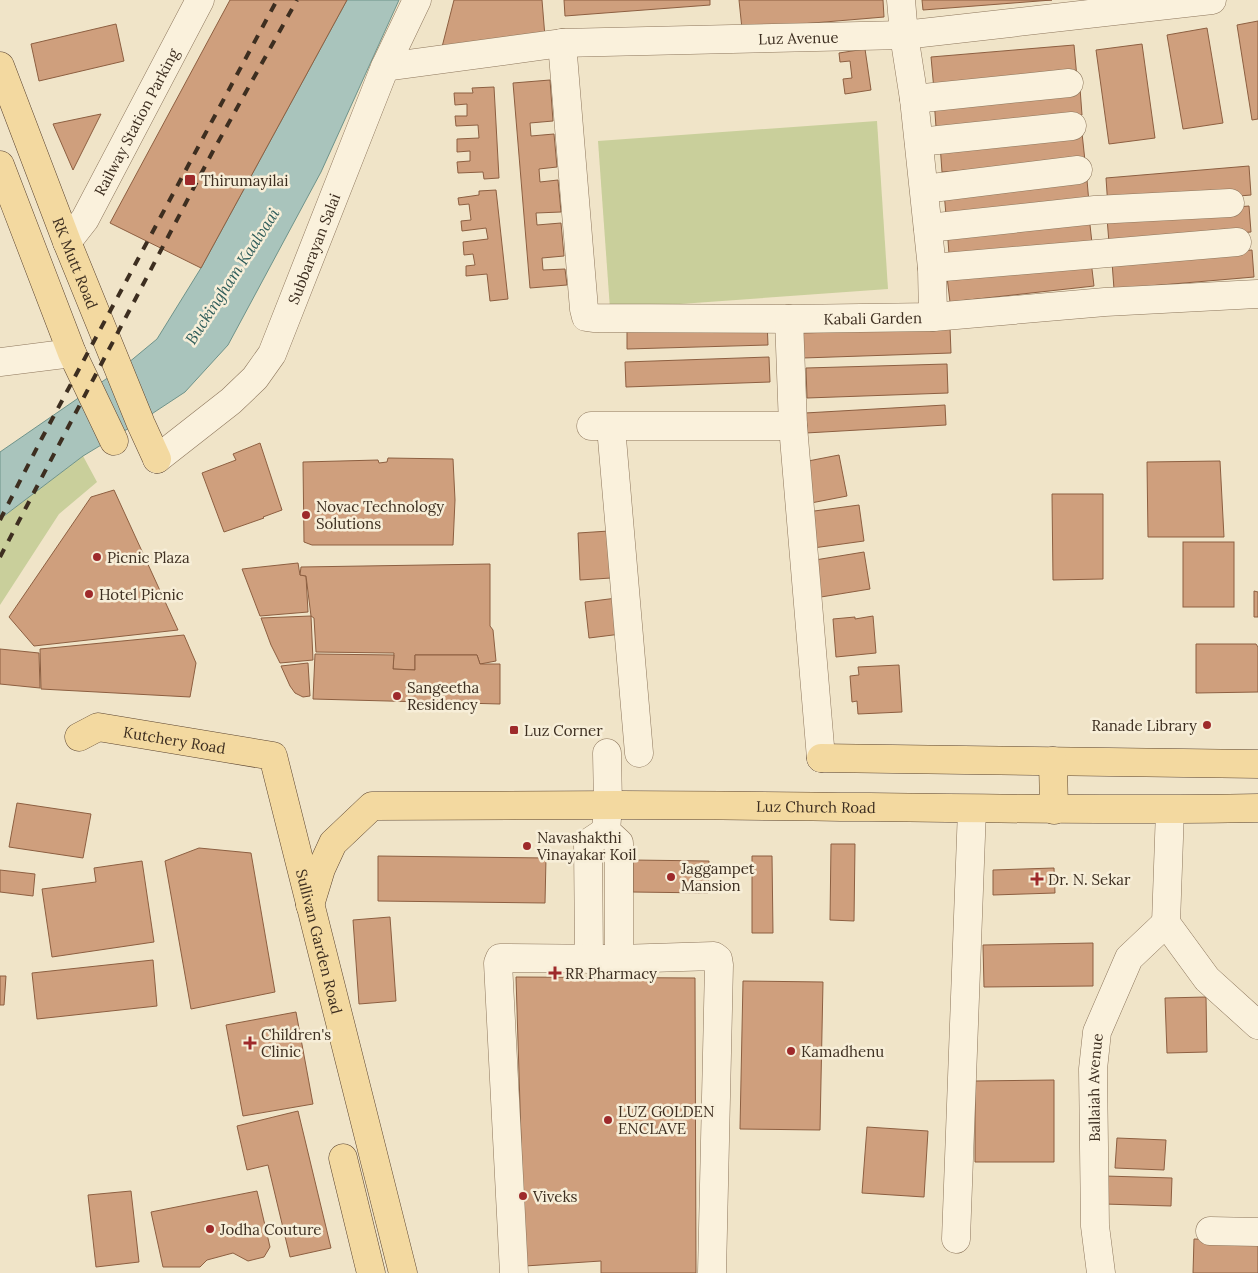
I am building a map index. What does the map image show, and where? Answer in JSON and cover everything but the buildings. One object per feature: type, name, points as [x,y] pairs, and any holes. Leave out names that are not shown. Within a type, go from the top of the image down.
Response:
[{"type":"main road","name":"RK Mutt Road","points":[[0,66],[68,242],[141,424],[157,459]]},
{"type":"main road","points":[[1,170],[74,357],[114,441]]},
{"type":"main road","name":"Kutchery Road","points":[[79,736],[98,726],[273,756]]},
{"type":"main road","name":"Sullivan Garden Road","points":[[273,756],[403,1273]]},
{"type":"main road","points":[[821,758],[1258,764]]},
{"type":"main road","points":[[1053,761],[1054,810]]},
{"type":"main road","name":"Luz Church Road","points":[[310,905],[320,869],[334,843],[372,806],[607,818],[972,809],[1170,810],[1258,808]]},
{"type":"main road","points":[[343,1158],[371,1273]]},
{"type":"street","name":"Railway Station Parking","points":[[68,242],[85,219],[200,0]]},
{"type":"street","name":"Subbarayan Salai","points":[[157,459],[231,401],[255,378],[272,354],[385,68],[417,0]]},
{"type":"street","name":"Kabali Garden","points":[[562,44],[586,317],[789,319],[932,317],[932,268],[919,142],[901,0]]},
{"type":"street","name":"Luz Avenue","points":[[385,68],[562,44],[904,35],[1212,0]]},
{"type":"street","points":[[914,99],[1069,83]]},
{"type":"street","points":[[919,142],[1072,126]]},
{"type":"street","points":[[924,189],[1078,170]]},
{"type":"street","points":[[928,228],[1096,210],[1230,203]]},
{"type":"street","points":[[932,268],[1237,242]]},
{"type":"street","points":[[932,317],[1105,302],[1257,294]]},
{"type":"street","points":[[789,319],[793,426],[821,758]]},
{"type":"street","points":[[0,362],[74,357]]},
{"type":"street","points":[[639,753],[601,427],[793,426]]},
{"type":"street","points":[[607,753],[607,818],[619,843],[619,959]]},
{"type":"street","points":[[956,1239],[972,809]]},
{"type":"street","points":[[1170,810],[1166,924],[1207,978],[1258,1025]]},
{"type":"street","points":[[590,959],[588,843],[607,818]]},
{"type":"street","name":"Ballaiah Avenue","points":[[1101,1273],[1095,1226],[1093,1069],[1097,1032],[1129,958],[1166,924]]},
{"type":"street","points":[[514,1273],[498,964],[500,958],[619,959],[714,956],[718,959],[719,965],[712,1273]]},
{"type":"street","points":[[1210,1232],[1258,1232]]},
{"type":"green space","points":[[877,121],[888,289],[610,309],[598,141]]},
{"type":"green space","points":[[83,456],[97,482],[59,514],[0,605],[0,519]]},
{"type":"water","name":"Buckingham Kaalvaai","points":[[347,0],[399,0],[321,172],[228,345],[185,392],[83,456],[0,519],[0,452],[122,368],[157,339],[201,268]]},
{"type":"railway","points":[[0,520],[277,0]]},
{"type":"railway","points":[[0,557],[212,153],[297,0]]},
{"type":"place","name":"Thirumayilai","points":[[190,180]]},
{"type":"place","name":"Novac Technology Solutions","points":[[306,515]]},
{"type":"place","name":"Picnic Plaza","points":[[97,557]]},
{"type":"place","name":"Hotel Picnic","points":[[89,594]]},
{"type":"place","name":"Sangeetha Residency","points":[[397,696]]},
{"type":"place","name":"Ranade Library","points":[[1207,725]]},
{"type":"place","name":"Luz Corner","points":[[514,730]]},
{"type":"place","name":"Navashakthi Vinayakar Koil","points":[[527,846]]},
{"type":"place","name":"Jaggampet Mansion","points":[[671,877]]},
{"type":"place","name":"Dr. N. Sekar","points":[[1037,879]]},
{"type":"place","name":"RR Pharmacy","points":[[555,973]]},
{"type":"place","name":"Children's Clinic","points":[[250,1043]]},
{"type":"place","name":"Kamadhenu","points":[[791,1051]]},
{"type":"place","name":"LUZ GOLDEN ENCLAVE","points":[[608,1120]]},
{"type":"place","name":"Viveks","points":[[523,1196]]},
{"type":"place","name":"Jodha Couture","points":[[210,1229]]}]
